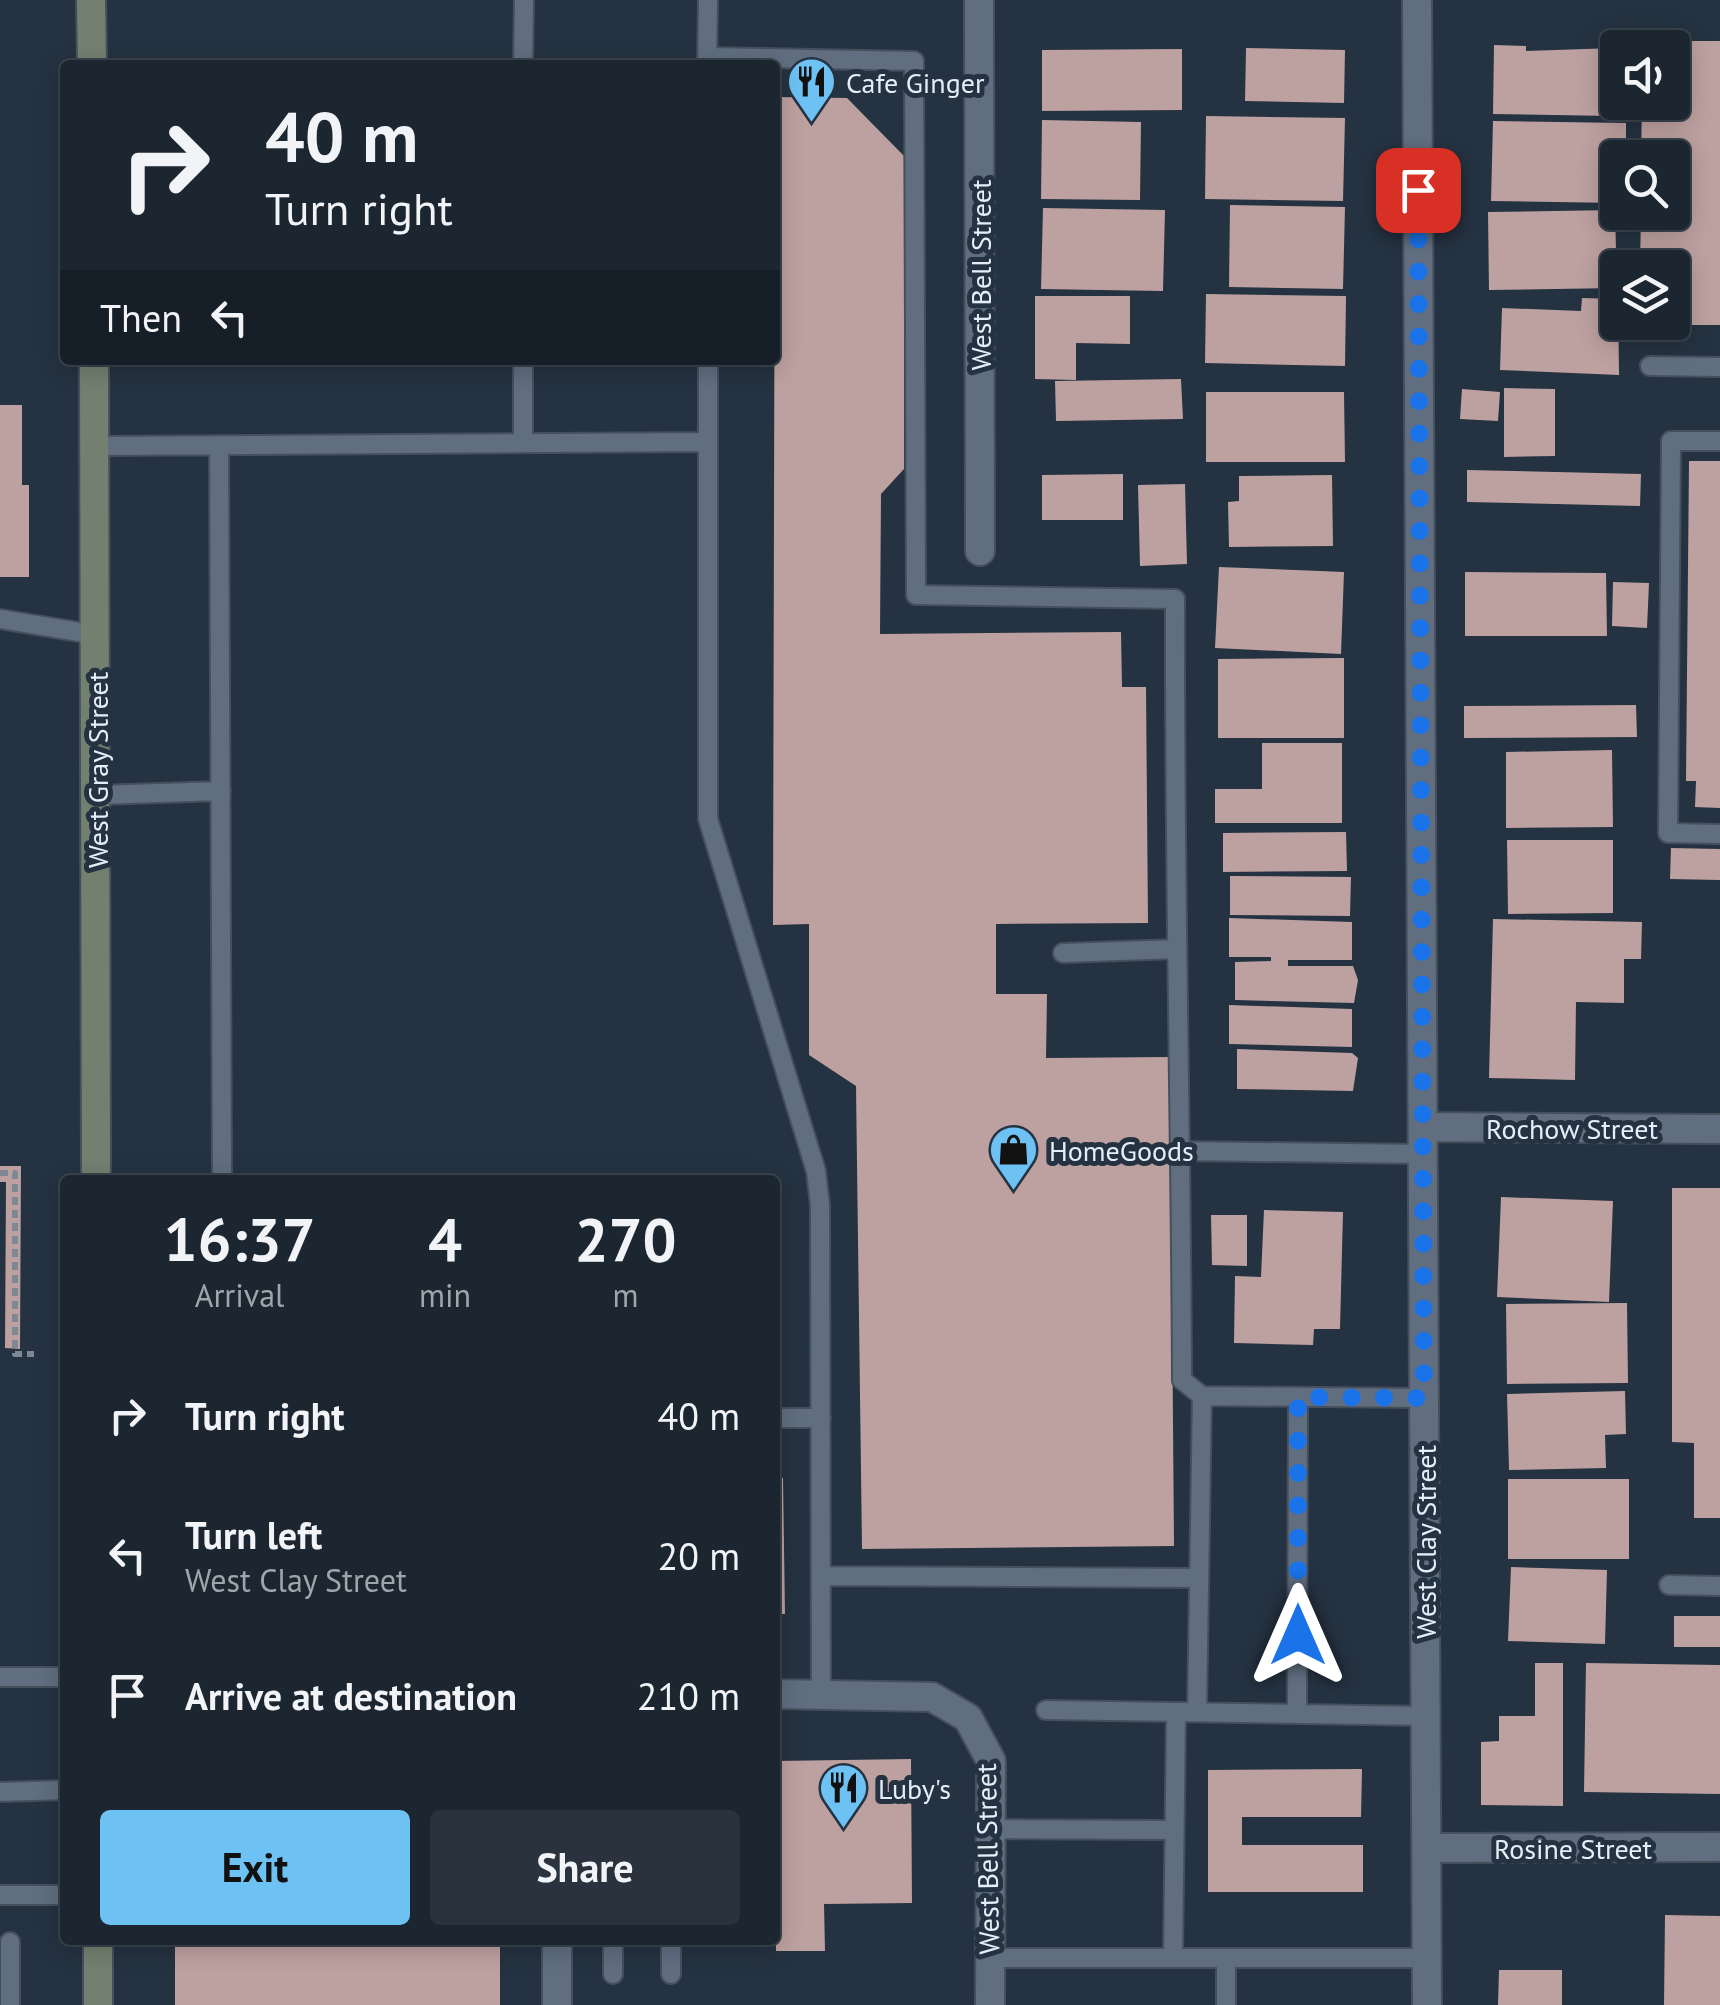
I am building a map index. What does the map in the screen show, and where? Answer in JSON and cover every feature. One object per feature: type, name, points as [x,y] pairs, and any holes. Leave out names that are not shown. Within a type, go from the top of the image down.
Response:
[{"type":"main road","points":[[91,0],[92,60]]},
{"type":"main road","name":"West Gray Street","points":[[94,365],[96,1175]]},
{"type":"main road","points":[[98,1945],[98,2005]]},
{"type":"street","name":"West Bell Street","points":[[979,0],[980,551]]},
{"type":"street","name":"West Clay Street","points":[[1417,0],[1428,2005]]},
{"type":"street","name":"Rochow Street","points":[[1423,1140],[1720,1129]]},
{"type":"street","points":[[780,1694],[820,1694]]},
{"type":"street","name":"West Bell Street","points":[[820,1694],[932,1697],[968,1718],[991,1761],[990,2005]]},
{"type":"street","name":"Rosine Street","points":[[1427,1848],[1720,1847]]},
{"type":"street","points":[[556,2005],[557,1945]]},
{"type":"lane","points":[[523,60],[524,0]]},
{"type":"lane","points":[[708,0],[708,60]]},
{"type":"lane","points":[[780,61],[914,61],[916,596],[1175,599],[1182,1380],[1202,1396],[1424,1398]]},
{"type":"lane","points":[[523,365],[523,444]]},
{"type":"lane","points":[[708,365],[708,819],[720,869],[816,1171],[821,1418],[820,1694]]},
{"type":"lane","points":[[1650,366],[1720,367]]},
{"type":"lane","points":[[1720,441],[1672,441],[1668,833],[1720,834]]},
{"type":"lane","points":[[95,446],[708,442]]},
{"type":"lane","points":[[219,445],[222,1175]]},
{"type":"lane","points":[[0,618],[97,635]]},
{"type":"lane","points":[[98,796],[220,792]]},
{"type":"lane","points":[[1062,953],[1177,949]]},
{"type":"lane","points":[[1181,1150],[1423,1140]]},
{"type":"lane","points":[[1197,1712],[1202,1396]]},
{"type":"lane","points":[[1297,1714],[1298,1397]]},
{"type":"lane","points":[[780,1418],[821,1418]]},
{"type":"lane","points":[[821,1576],[1199,1578]]},
{"type":"lane","points":[[1669,1586],[1720,1586]]},
{"type":"lane","points":[[0,1677],[60,1677]]},
{"type":"lane","points":[[1046,1710],[1426,1716]]},
{"type":"lane","points":[[1173,1958],[1176,1712]]},
{"type":"lane","points":[[0,1792],[60,1790]]},
{"type":"lane","points":[[990,1829],[1174,1830]]},
{"type":"lane","points":[[0,1895],[60,1895]]},
{"type":"lane","points":[[10,1942],[10,2005]]},
{"type":"lane","points":[[612,1974],[613,1945]]},
{"type":"lane","points":[[671,1945],[671,1974]]},
{"type":"lane","points":[[990,1958],[1427,1958]]},
{"type":"lane","points":[[1226,1958],[1226,2005]]},
{"type":"path","points":[[0,1173],[14,1173],[14,1354],[34,1354]]},
{"type":"building","points":[[1690,41],[1720,41],[1720,325],[1690,325],[1690,250],[1640,250],[1641,230],[1690,230],[1690,140],[1641,140],[1642,120],[1690,120]]},
{"type":"building","points":[[1494,45],[1526,46],[1526,51],[1600,49],[1600,116],[1493,114]]},
{"type":"building","points":[[1246,48],[1345,50],[1344,103],[1245,101]]},
{"type":"building","points":[[1182,49],[1182,110],[1042,111],[1042,50]]},
{"type":"building","points":[[780,97],[847,98],[904,156],[904,469],[881,494],[880,634],[1121,632],[1122,687],[1146,687],[1148,923],[996,924],[996,994],[1047,994],[1046,1058],[1170,1057],[1174,1546],[862,1549],[856,1086],[809,1055],[809,924],[773,925],[774,365],[780,365]]},
{"type":"building","points":[[1206,116],[1345,118],[1343,201],[1205,199]]},
{"type":"building","points":[[1042,120],[1141,122],[1140,200],[1041,199]]},
{"type":"building","points":[[1493,121],[1626,123],[1626,140],[1600,140],[1600,203],[1491,201]]},
{"type":"building","points":[[1230,205],[1345,207],[1343,289],[1229,287]]},
{"type":"building","points":[[1043,208],[1165,210],[1163,291],[1041,289]]},
{"type":"building","points":[[1600,210],[1600,230],[1616,230],[1616,250],[1600,250],[1600,288],[1489,290],[1488,212]]},
{"type":"building","points":[[1206,294],[1346,296],[1345,366],[1205,363]]},
{"type":"building","points":[[1035,296],[1130,296],[1130,344],[1076,343],[1076,380],[1035,379]]},
{"type":"building","points":[[1582,298],[1600,298],[1600,340],[1619,340],[1619,375],[1500,370],[1502,308],[1581,311]]},
{"type":"building","points":[[1181,379],[1183,419],[1056,421],[1055,381]]},
{"type":"building","points":[[1504,388],[1555,389],[1555,456],[1504,457]]},
{"type":"building","points":[[1462,389],[1500,392],[1498,421],[1460,419]]},
{"type":"building","points":[[1206,392],[1344,392],[1345,462],[1206,462]]},
{"type":"building","points":[[0,405],[22,405],[22,485],[29,485],[29,577],[0,577]]},
{"type":"building","points":[[1689,461],[1720,461],[1720,808],[1695,807],[1696,781],[1686,781]]},
{"type":"building","points":[[1467,470],[1641,474],[1640,506],[1467,502]]},
{"type":"building","points":[[1123,474],[1123,520],[1042,520],[1042,475]]},
{"type":"building","points":[[1332,475],[1333,546],[1229,547],[1228,502],[1239,501],[1239,476]]},
{"type":"building","points":[[1185,484],[1187,564],[1140,566],[1138,485]]},
{"type":"building","points":[[1219,567],[1344,572],[1341,654],[1215,648]]},
{"type":"building","points":[[1465,572],[1606,573],[1607,636],[1465,636]]},
{"type":"building","points":[[1613,582],[1649,583],[1647,628],[1612,626]]},
{"type":"building","points":[[1344,658],[1344,738],[1218,738],[1218,659]]},
{"type":"building","points":[[1636,705],[1637,737],[1464,738],[1464,706]]},
{"type":"building","points":[[1262,743],[1342,743],[1342,823],[1215,823],[1215,789],[1262,789]]},
{"type":"building","points":[[1612,750],[1613,827],[1506,828],[1506,752]]},
{"type":"building","points":[[1346,832],[1347,871],[1223,872],[1223,833]]},
{"type":"building","points":[[1507,840],[1613,840],[1613,913],[1508,914]]},
{"type":"building","points":[[1671,848],[1720,849],[1720,880],[1670,879]]},
{"type":"building","points":[[1230,876],[1351,877],[1350,916],[1230,915]]},
{"type":"building","points":[[1229,918],[1352,922],[1352,960],[1288,960],[1288,966],[1353,966],[1358,980],[1354,1003],[1235,1000],[1235,962],[1271,961],[1271,957],[1229,957]]},
{"type":"building","points":[[1493,919],[1642,922],[1641,959],[1624,959],[1624,1003],[1576,1002],[1575,1080],[1489,1078]]},
{"type":"building","points":[[1229,1005],[1352,1009],[1352,1047],[1229,1044]]},
{"type":"building","points":[[1237,1049],[1352,1053],[1358,1058],[1353,1091],[1237,1089]]},
{"type":"building","points":[[0,1166],[21,1166],[20,1349],[5,1348],[6,1182],[0,1182]]},
{"type":"building","points":[[1672,1188],[1720,1188],[1720,1518],[1694,1518],[1694,1443],[1672,1442]]},
{"type":"building","points":[[1501,1197],[1613,1201],[1609,1302],[1497,1297]]},
{"type":"building","points":[[1264,1210],[1343,1212],[1340,1329],[1314,1329],[1313,1345],[1234,1343],[1235,1276],[1261,1277]]},
{"type":"building","points":[[1211,1215],[1247,1215],[1247,1266],[1212,1265]]},
{"type":"building","points":[[1627,1303],[1628,1383],[1507,1384],[1506,1304]]},
{"type":"building","points":[[1625,1391],[1626,1434],[1605,1435],[1606,1468],[1509,1470],[1507,1394]]},
{"type":"building","points":[[780,1478],[783,1478],[785,1614],[780,1614]]},
{"type":"building","points":[[1508,1479],[1629,1479],[1629,1559],[1508,1559]]},
{"type":"building","points":[[1511,1567],[1607,1570],[1605,1644],[1508,1641]]},
{"type":"building","points":[[1674,1616],[1720,1616],[1720,1647],[1674,1647]]},
{"type":"building","points":[[1535,1663],[1563,1663],[1563,1806],[1481,1805],[1481,1742],[1499,1741],[1499,1716],[1535,1716]]},
{"type":"building","points":[[1586,1663],[1720,1665],[1720,1794],[1584,1792]]},
{"type":"building","name":"Luby's","points":[[911,1759],[912,1903],[824,1904],[825,1951],[776,1951],[776,1945],[780,1945],[780,1761]]},
{"type":"building","points":[[1362,1769],[1361,1817],[1242,1817],[1242,1845],[1363,1845],[1363,1892],[1208,1892],[1208,1770]]},
{"type":"building","points":[[1665,1915],[1720,1916],[1720,2005],[1664,2005]]},
{"type":"building","points":[[175,1945],[500,1945],[500,2005],[175,2005]]},
{"type":"building","points":[[1499,1970],[1562,1970],[1562,2005],[1498,2005]]},
{"type":"place","name":"Cafe Ginger","points":[[811,124]]},
{"type":"place","name":"HomeGoods","points":[[1014,1192]]},
{"type":"place","name":"Luby's","points":[[843,1830]]},
{"type":"route","points":[[1298,1635],[1298,1397],[1424,1398],[1418,190]]}]
